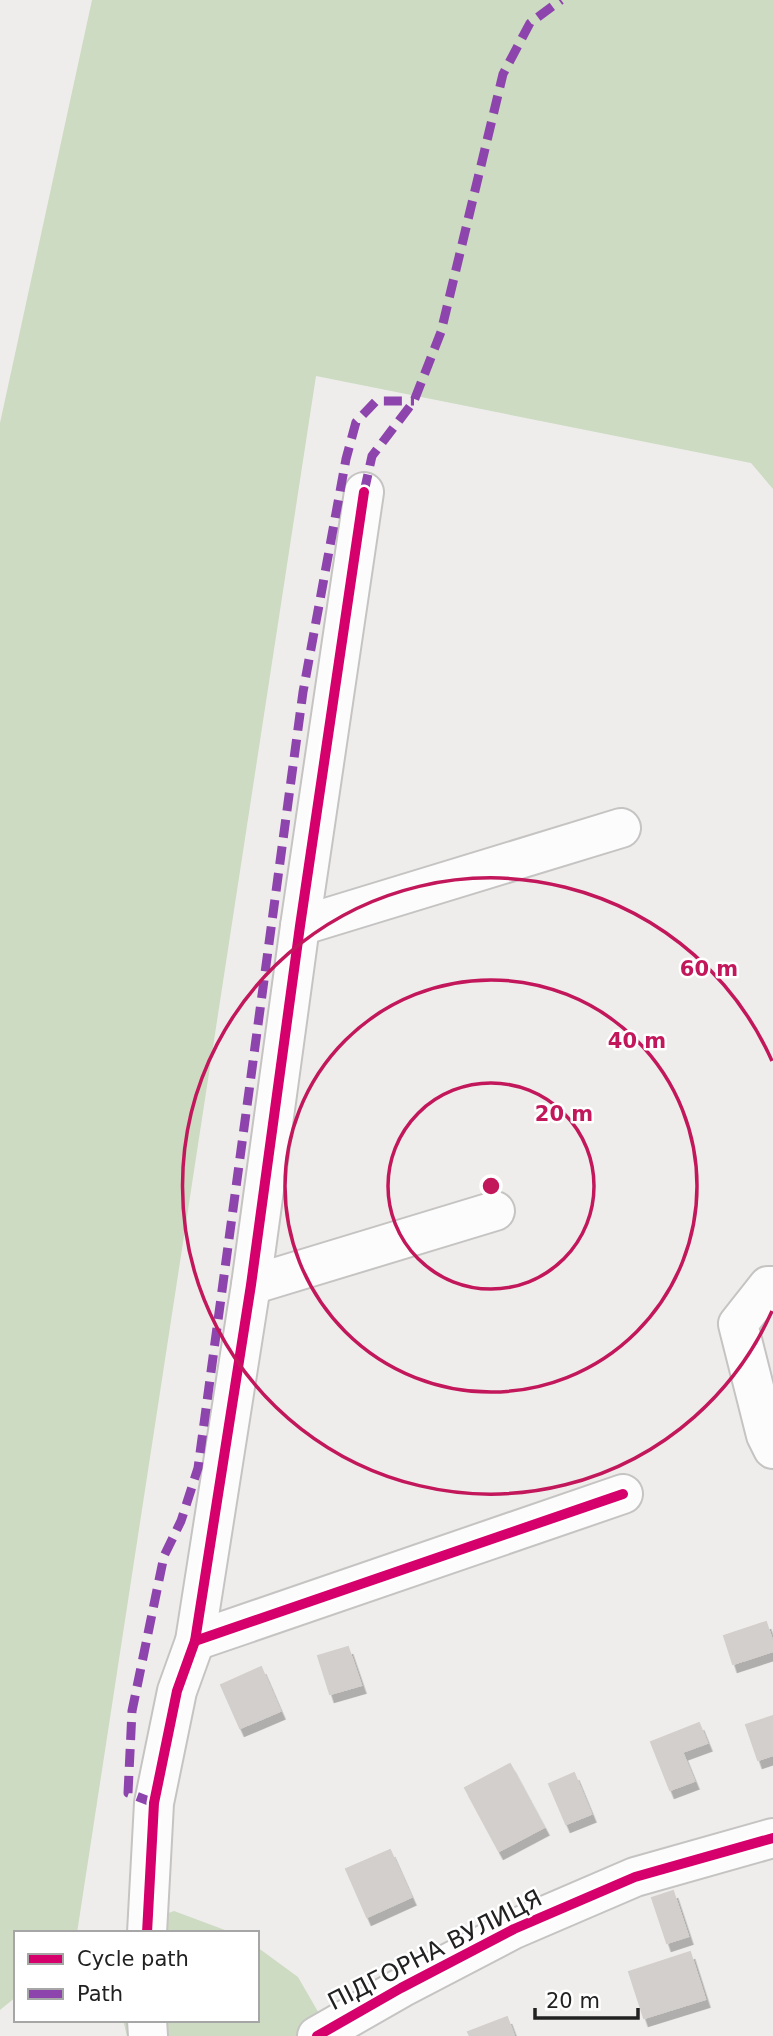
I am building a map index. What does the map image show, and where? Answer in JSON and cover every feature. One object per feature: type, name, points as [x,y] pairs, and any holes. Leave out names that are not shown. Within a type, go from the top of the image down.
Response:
[{"type":"street","points":[[148,1931],[154,1803],[177,1691],[195,1641],[251,1285],[300,926],[364,492]]},
{"type":"street","points":[[300,926],[621,828]]},
{"type":"street","points":[[251,1285],[495,1211]]},
{"type":"street","points":[[773,1286],[768,1286],[738,1324],[766,1434],[773,1449]]},
{"type":"street","points":[[195,1641],[623,1494]]},
{"type":"street","name":"ПІДГОРНА ВУЛИЦЯ","points":[[317,2036],[503,1935],[635,1877],[773,1838]]},
{"type":"green space","points":[[92,0],[773,0],[773,489],[751,463],[316,376],[77,1931],[14,1931],[14,1999],[0,2010],[0,423]]},
{"type":"green space","points":[[174,1911],[228,1931],[128,1931],[129,1927]]},
{"type":"green space","points":[[259,1948],[298,1977],[332,2036],[127,2036],[124,2022],[259,2022]]},
{"type":"building","points":[[766,1622],[773,1651],[733,1664],[724,1636]]},
{"type":"building","points":[[348,1647],[361,1685],[330,1694],[318,1656]]},
{"type":"building","points":[[261,1667],[280,1711],[240,1728],[221,1685]]},
{"type":"building","points":[[773,1716],[773,1755],[758,1760],[746,1725]]},
{"type":"building","points":[[699,1723],[707,1743],[682,1752],[694,1781],[670,1790],[651,1742]]},
{"type":"building","points":[[510,1764],[544,1827],[499,1851],[465,1788]]},
{"type":"building","points":[[574,1773],[591,1814],[566,1824],[549,1784]]},
{"type":"building","points":[[390,1850],[411,1897],[367,1917],[346,1869]]},
{"type":"building","points":[[673,1891],[688,1936],[667,1943],[652,1898]]},
{"type":"building","points":[[690,1952],[705,1999],[644,2018],[629,1972]]},
{"type":"building","points":[[507,2017],[514,2036],[470,2036],[468,2032]]},
{"type":"marked path","points":[[364,492],[372,456],[414,401],[441,332],[503,74],[530,23],[561,0]]},
{"type":"marked path","points":[[154,1803],[128,1793],[132,1711],[164,1556],[181,1521],[198,1468],[303,692],[346,459],[356,422],[376,401],[414,401]]},
{"type":"cycle path","points":[[147,1931],[154,1803],[177,1691],[195,1641],[251,1285],[300,926],[364,492]]},
{"type":"cycle path","points":[[195,1641],[623,1494]]},
{"type":"cycle path","points":[[317,2036],[514,1929],[635,1877],[773,1838]]}]
